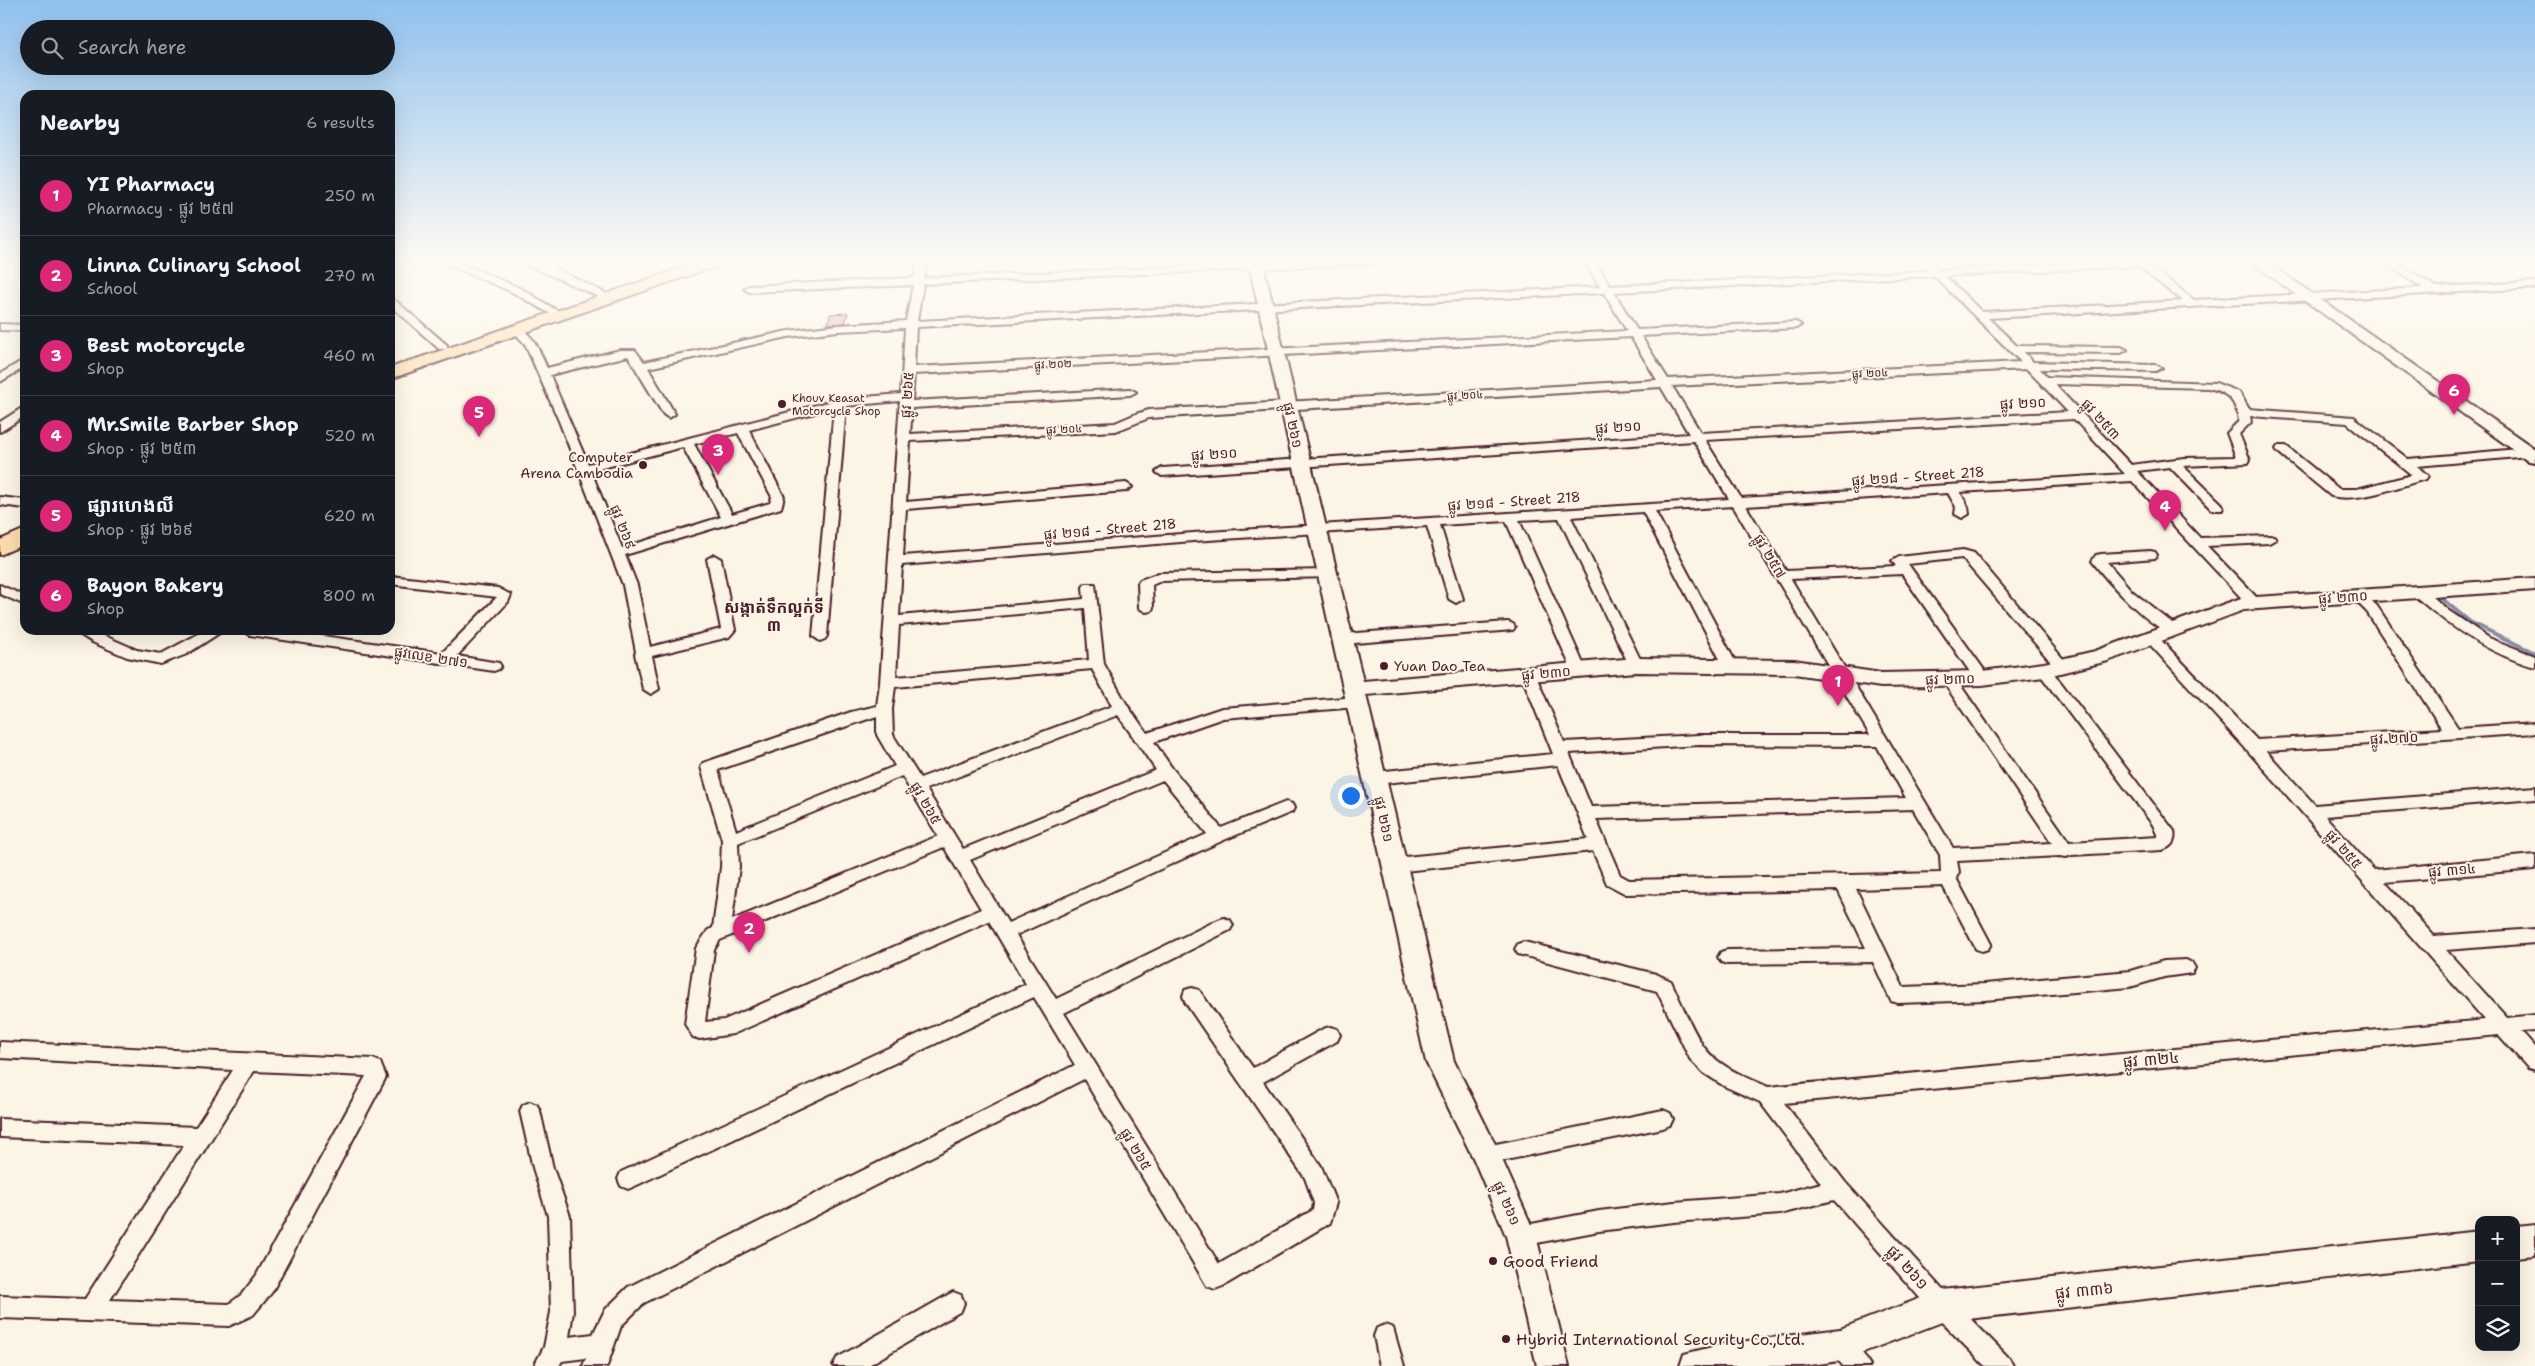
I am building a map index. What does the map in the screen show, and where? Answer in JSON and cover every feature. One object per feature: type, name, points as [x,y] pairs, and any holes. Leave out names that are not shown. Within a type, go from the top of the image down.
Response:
[{"type":"main road","points":[[395,364],[515,324]]},
{"type":"main road","points":[[395,372],[537,324]]},
{"type":"main road","points":[[0,536],[20,526]]},
{"type":"main road","points":[[0,549],[20,538]]},
{"type":"street","points":[[417,324],[443,348]]},
{"type":"street","points":[[641,366],[799,332],[936,324]]},
{"type":"street","name":"ផ្លូវ ២៦១","points":[[1270,324],[1440,1062],[1486,1155],[1521,1236],[1553,1366]]},
{"type":"street","name":"ផ្លូវ ២៥៧","points":[[1628,324],[1843,675],[1948,855]]},
{"type":"street","name":"ផ្លូវ ២៥៣","points":[[1987,324],[2030,365],[2254,603]]},
{"type":"street","points":[[2347,324],[2533,450]]},
{"type":"street","points":[[2364,324],[2533,450]]},
{"type":"street","name":"ផ្លូវ ២៦៥","points":[[911,325],[888,683],[884,709],[885,734],[947,840],[1215,1278],[1322,1216],[1325,1203],[1314,1173],[1251,1079]]},
{"type":"street","name":"ផ្លូវ ២០២","points":[[908,371],[1796,325]]},
{"type":"street","points":[[3,329],[20,328]]},
{"type":"street","name":"ផ្លូវ ២៦៩","points":[[518,331],[530,343],[618,553],[630,586],[642,654],[651,689]]},
{"type":"street","points":[[2013,349],[2122,350]]},
{"type":"street","points":[[543,372],[626,351],[631,352],[669,414]]},
{"type":"street","points":[[0,379],[20,365]]},
{"type":"street","name":"ផ្លូវ ២០៤","points":[[904,438],[1116,427],[1126,424],[1143,414],[1665,384],[2030,365],[2156,368]]},
{"type":"street","points":[[2043,380],[2221,387],[2237,397],[2244,412],[2350,420],[2422,476],[2420,479],[2357,493],[2336,493],[2282,449]]},
{"type":"street","points":[[582,469],[840,403],[1130,392]]},
{"type":"street","points":[[820,636],[840,403]]},
{"type":"street","name":"ផ្លូវ ២១៨ - Street 218","points":[[896,561],[1317,529],[1952,488],[2131,473],[2173,463],[2244,460],[2233,433],[2244,425],[2244,412]]},
{"type":"street","points":[[0,428],[20,414]]},
{"type":"street","name":"ផ្លូវ ២១០","points":[[1162,472],[1698,437],[2076,415]]},
{"type":"street","points":[[618,553],[767,509],[778,503],[778,497],[741,427]]},
{"type":"street","points":[[686,441],[729,520]]},
{"type":"street","points":[[2406,463],[2533,450]]},
{"type":"street","points":[[2173,463],[2216,507]]},
{"type":"street","points":[[900,506],[1126,488]]},
{"type":"street","points":[[1952,488],[1962,507],[1962,514]]},
{"type":"street","points":[[0,501],[20,503]]},
{"type":"street","points":[[1647,508],[1730,665]]},
{"type":"street","points":[[1563,513],[1636,665]]},
{"type":"street","points":[[1511,517],[1579,670]]},
{"type":"street","points":[[1432,522],[1456,599]]},
{"type":"street","points":[[2196,542],[2269,539]]},
{"type":"street","points":[[1528,674],[1613,879],[1626,887],[1938,881],[1947,878],[1950,872],[1948,855],[2066,851],[2162,844],[2167,838],[2166,832],[2053,668],[1969,556],[1963,554],[1899,561],[1982,678]]},
{"type":"street","points":[[2150,555],[2101,558],[2099,561],[2127,594],[2171,629]]},
{"type":"street","points":[[642,654],[724,634],[728,630],[714,559]]},
{"type":"street","points":[[1782,575],[1905,570]]},
{"type":"street","points":[[1146,608],[1145,583],[1159,577],[1328,574]]},
{"type":"street","points":[[395,581],[498,592],[504,595],[503,599],[446,659]]},
{"type":"street","name":"ផ្លូវ ២៣០","points":[[1356,695],[1528,674],[1636,665],[1794,667],[1881,680],[1982,678],[2053,668],[2151,638],[2241,604],[2535,584]]},
{"type":"street","points":[[1090,587],[1097,664],[1121,708],[1166,772],[1218,836]]},
{"type":"street","points":[[0,588],[20,599]]},
{"type":"street","points":[[2419,592],[2444,614],[2484,641],[2535,662]]},
{"type":"street","points":[[2358,596],[2372,609],[2436,710],[2454,734]]},
{"type":"street","points":[[892,620],[1091,603]]},
{"type":"street","points":[[1343,639],[1508,627]]},
{"type":"street","points":[[90,635],[107,644],[154,659],[167,657],[208,635]]},
{"type":"street","name":"ផ្លូវលេខ ២៧១","points":[[284,635],[494,666]]},
{"type":"street","name":"ផ្លូវ ២៥៥","points":[[2151,638],[2312,811],[2535,1062]]},
{"type":"street","points":[[888,683],[1097,664]]},
{"type":"street","points":[[1949,680],[2066,851]]},
{"type":"street","points":[[1144,740],[1222,713],[1356,695]]},
{"type":"street","points":[[916,786],[1121,708]]},
{"type":"street","points":[[722,931],[730,867],[730,840],[708,767],[856,716],[884,709]]},
{"type":"street","name":"ផ្លូវ ២៧០","points":[[2252,746],[2535,728]]},
{"type":"street","points":[[1375,778],[1560,754],[1699,740],[1882,741]]},
{"type":"street","points":[[730,840],[905,768]]},
{"type":"street","points":[[959,858],[1166,772]]},
{"type":"street","points":[[2312,811],[2535,793]]},
{"type":"street","points":[[1586,812],[1846,807],[1917,803]]},
{"type":"street","points":[[1005,932],[1218,836],[1286,808]]},
{"type":"street","points":[[947,840],[722,931],[708,940],[704,948],[695,1024],[700,1032],[726,1028],[992,912]]},
{"type":"street","points":[[1395,865],[1599,844]]},
{"type":"street","name":"ផ្លូវ ៣១៤","points":[[2370,877],[2535,862]]},
{"type":"street","points":[[1947,878],[1982,944]]},
{"type":"street","points":[[1844,883],[1898,995],[1985,992],[2130,979],[2164,969],[2186,968]]},
{"type":"street","points":[[1052,1010],[1224,925]]},
{"type":"street","points":[[2429,944],[2535,936]]},
{"type":"street","name":"ផ្លូវ ២៦១","points":[[1524,949],[1656,982],[1664,986],[1697,1053],[1711,1067],[1731,1080],[1767,1096],[1838,1189],[1942,1306],[2001,1366]]},
{"type":"street","points":[[1727,957],[1878,955]]},
{"type":"street","points":[[628,1179],[1038,987]]},
{"type":"street","points":[[1192,996],[1251,1079],[1330,1035]]},
{"type":"street","name":"ផ្លូវ ៣២៤","points":[[1767,1096],[2535,1023]]},
{"type":"street","points":[[0,1050],[374,1068],[376,1077],[264,1284],[252,1301],[240,1312],[229,1315],[0,1307]]},
{"type":"street","points":[[91,1309],[249,1062]]},
{"type":"street","points":[[530,1111],[543,1168],[558,1216],[563,1290],[551,1358],[598,1356],[610,1321],[621,1305],[645,1290],[1087,1068]]},
{"type":"street","points":[[1486,1155],[1663,1119]]},
{"type":"street","points":[[0,1128],[202,1137]]},
{"type":"street","points":[[1521,1236],[1637,1216],[1780,1204],[1838,1189]]},
{"type":"street","points":[[2520,1242],[2535,1240]]},
{"type":"street","name":"ផ្លូវ ៣៣៦","points":[[1696,1366],[1724,1360],[1849,1356],[1942,1306],[2475,1246]]},
{"type":"street","points":[[845,1366],[953,1303]]},
{"type":"street","points":[[1385,1336],[1392,1366]]},
{"type":"waterway","points":[[2441,598],[2470,622],[2535,653]]},
{"type":"place","name":"Khouv Keasat Motorcycle Shop","points":[[782,404]]},
{"type":"place","name":"Bayon Bakery","points":[[2454,415]]},
{"type":"place","name":"ផ្សារហេងលី","points":[[479,437]]},
{"type":"place","name":"Computer Arena Cambodia","points":[[643,465]]},
{"type":"place","name":"Best motorcycle","points":[[718,475]]},
{"type":"place","name":"Mr.Smile Barber Shop","points":[[2165,531]]},
{"type":"place","name":"Yuan Dao Tea","points":[[1384,666]]},
{"type":"place","name":"YI Pharmacy","points":[[1838,706]]},
{"type":"place","name":"Linna Culinary School","points":[[749,953]]},
{"type":"place","name":"Good Friend","points":[[1493,1261]]},
{"type":"place","name":"Hybrid International Security Co.,Ltd.","points":[[1506,1339]]},
{"type":"district","name":"សង្កាត់ទឹកល្អក់ទី ៣","points":[[774,616]]}]
